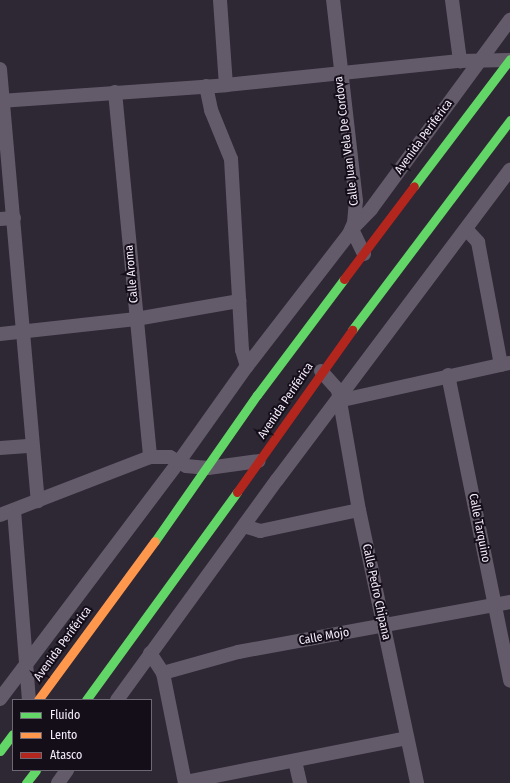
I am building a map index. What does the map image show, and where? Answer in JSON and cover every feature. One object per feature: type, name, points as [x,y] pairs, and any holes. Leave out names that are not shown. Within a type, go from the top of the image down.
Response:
[{"type":"street","points":[[220,0],[226,85]]},
{"type":"street","name":"Calle Juan Vela De Cordova","points":[[0,699],[178,463],[247,366],[352,229],[356,201],[339,73],[333,0]]},
{"type":"street","points":[[452,0],[460,61]]},
{"type":"street","name":"Avenida Periferica","points":[[352,229],[371,209],[510,20]]},
{"type":"street","points":[[1,101],[226,85],[460,61],[510,60]]},
{"type":"street","name":"Avenida Periférica","points":[[39,699],[208,468],[257,394],[510,60]]},
{"type":"street","points":[[0,69],[1,101],[14,218],[22,332],[38,501]]},
{"type":"street","points":[[206,86],[211,110],[231,159],[242,350],[247,366]]},
{"type":"street","name":"Calle Aroma","points":[[115,92],[150,457]]},
{"type":"street","name":"Avenida Periférica","points":[[87,699],[259,462],[321,371],[510,120]]},
{"type":"street","points":[[118,699],[244,526],[510,170]]},
{"type":"street","points":[[0,219],[14,218]]},
{"type":"street","points":[[352,229],[364,254]]},
{"type":"street","points":[[338,401],[448,375],[506,364],[478,242],[466,229]]},
{"type":"street","points":[[0,334],[136,319],[239,301]]},
{"type":"street","name":"Calle Pedro Chipana","points":[[321,371],[338,390],[338,401],[359,510],[417,783]]},
{"type":"street","name":"Calle Tarquino","points":[[448,375],[510,681]]},
{"type":"street","points":[[0,448],[32,446]]},
{"type":"street","points":[[0,515],[150,457],[170,457],[178,463],[208,468],[259,462]]},
{"type":"street","points":[[14,510],[29,699]]},
{"type":"street","points":[[244,526],[260,531],[359,510]]},
{"type":"street","name":"Calle Mojo","points":[[163,673],[238,652],[510,602]]},
{"type":"street","points":[[150,653],[163,673],[185,783],[407,738]]},
{"type":"street","points":[[0,751],[12,735]]},
{"type":"street","points":[[295,761],[300,783]]},
{"type":"street","points":[[26,783],[35,771]]},
{"type":"street","points":[[58,783],[66,771]]},
{"type":"street","points":[[67,771],[70,783]]},
{"type":"traffic: fast","points":[[414,186],[510,59]]},
{"type":"traffic: fast","points":[[352,330],[510,120]]},
{"type":"traffic: fast","points":[[155,541],[257,395],[344,279]]},
{"type":"traffic: fast","points":[[87,699],[237,492]]},
{"type":"traffic: fast","points":[[0,751],[12,735]]},
{"type":"traffic: fast","points":[[26,783],[35,771]]},
{"type":"traffic: slow","points":[[39,699],[155,541]]},
{"type":"traffic: jam","points":[[344,279],[414,186]]},
{"type":"traffic: jam","points":[[237,492],[352,330]]}]
